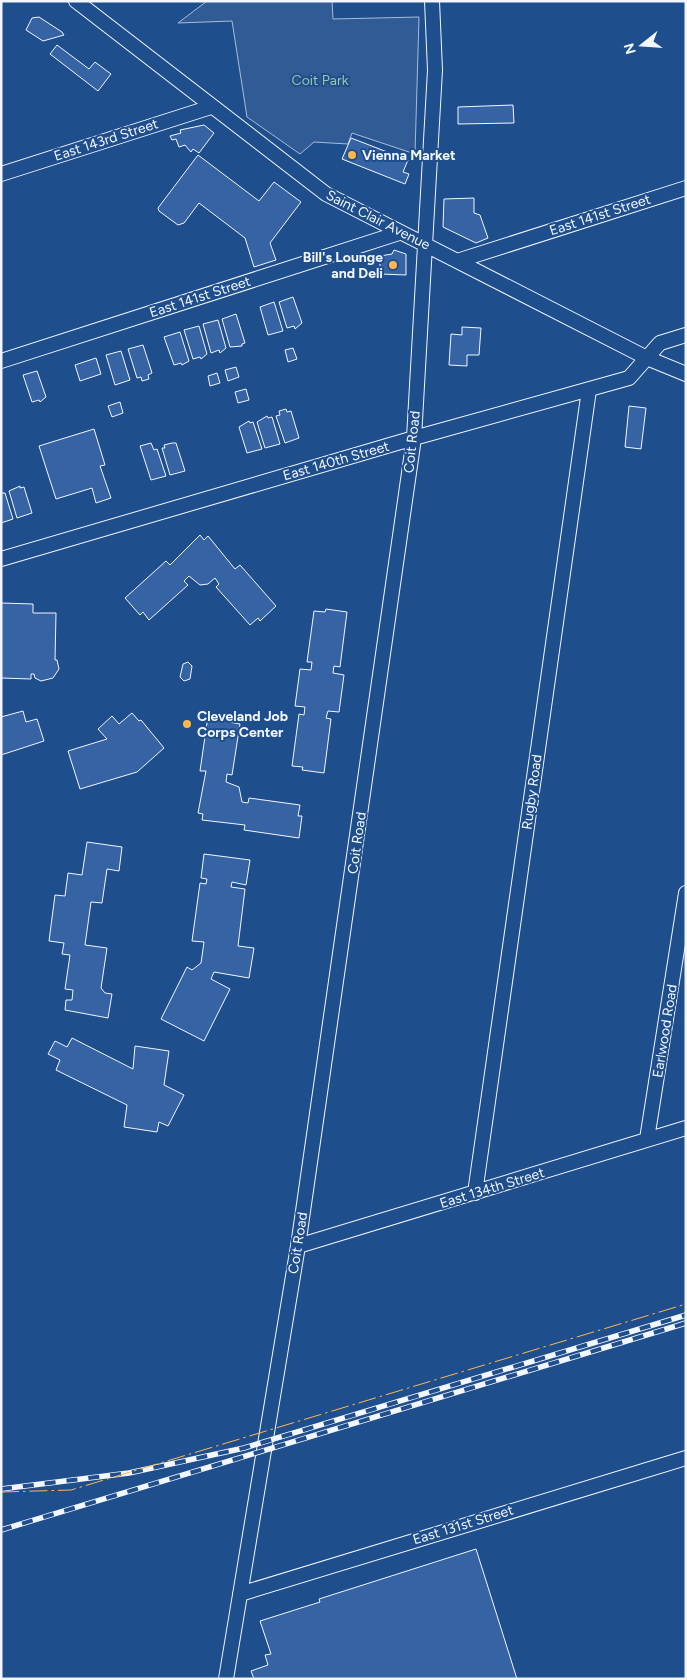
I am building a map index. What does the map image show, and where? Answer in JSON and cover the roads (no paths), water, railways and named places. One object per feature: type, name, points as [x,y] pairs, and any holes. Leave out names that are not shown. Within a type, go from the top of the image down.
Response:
[{"type":"street","name":"Coit Road","points":[[226,1679],[298,1246],[414,438],[435,70],[432,1]]},
{"type":"street","name":"Saint Clair Avenue","points":[[81,2],[211,107],[326,194],[399,233],[647,358],[686,374]]},
{"type":"street","name":"East 143rd Street","points":[[1,174],[211,107]]},
{"type":"street","name":"East 141st Street","points":[[457,261],[686,188]]},
{"type":"street","name":"East 141st Street","points":[[1,361],[399,233]]},
{"type":"street","name":"East 140th Street","points":[[1,559],[414,438],[629,378],[660,343],[686,335]]},
{"type":"street","name":"Rugby Road","points":[[475,1193],[589,390]]},
{"type":"street","name":"Earlwood Road","points":[[647,1139],[686,892]]},
{"type":"street","name":"East 134th Street","points":[[298,1246],[686,1128]]},
{"type":"street","name":"East 131st Street","points":[[240,1594],[686,1458]]},
{"type":"railway","points":[[1,1489],[129,1473],[244,1448],[686,1315]]},
{"type":"railway","points":[[1,1530],[686,1323]]},
{"type":"place","name":"Vienna Market","points":[[352,155]]},
{"type":"place","name":"Bill's Lounge and Deli","points":[[393,265]]},
{"type":"place","name":"Cleveland Job Corps Center","points":[[187,724]]},
{"type":"park label","name":"Coit Park","points":[[320,80]]}]
